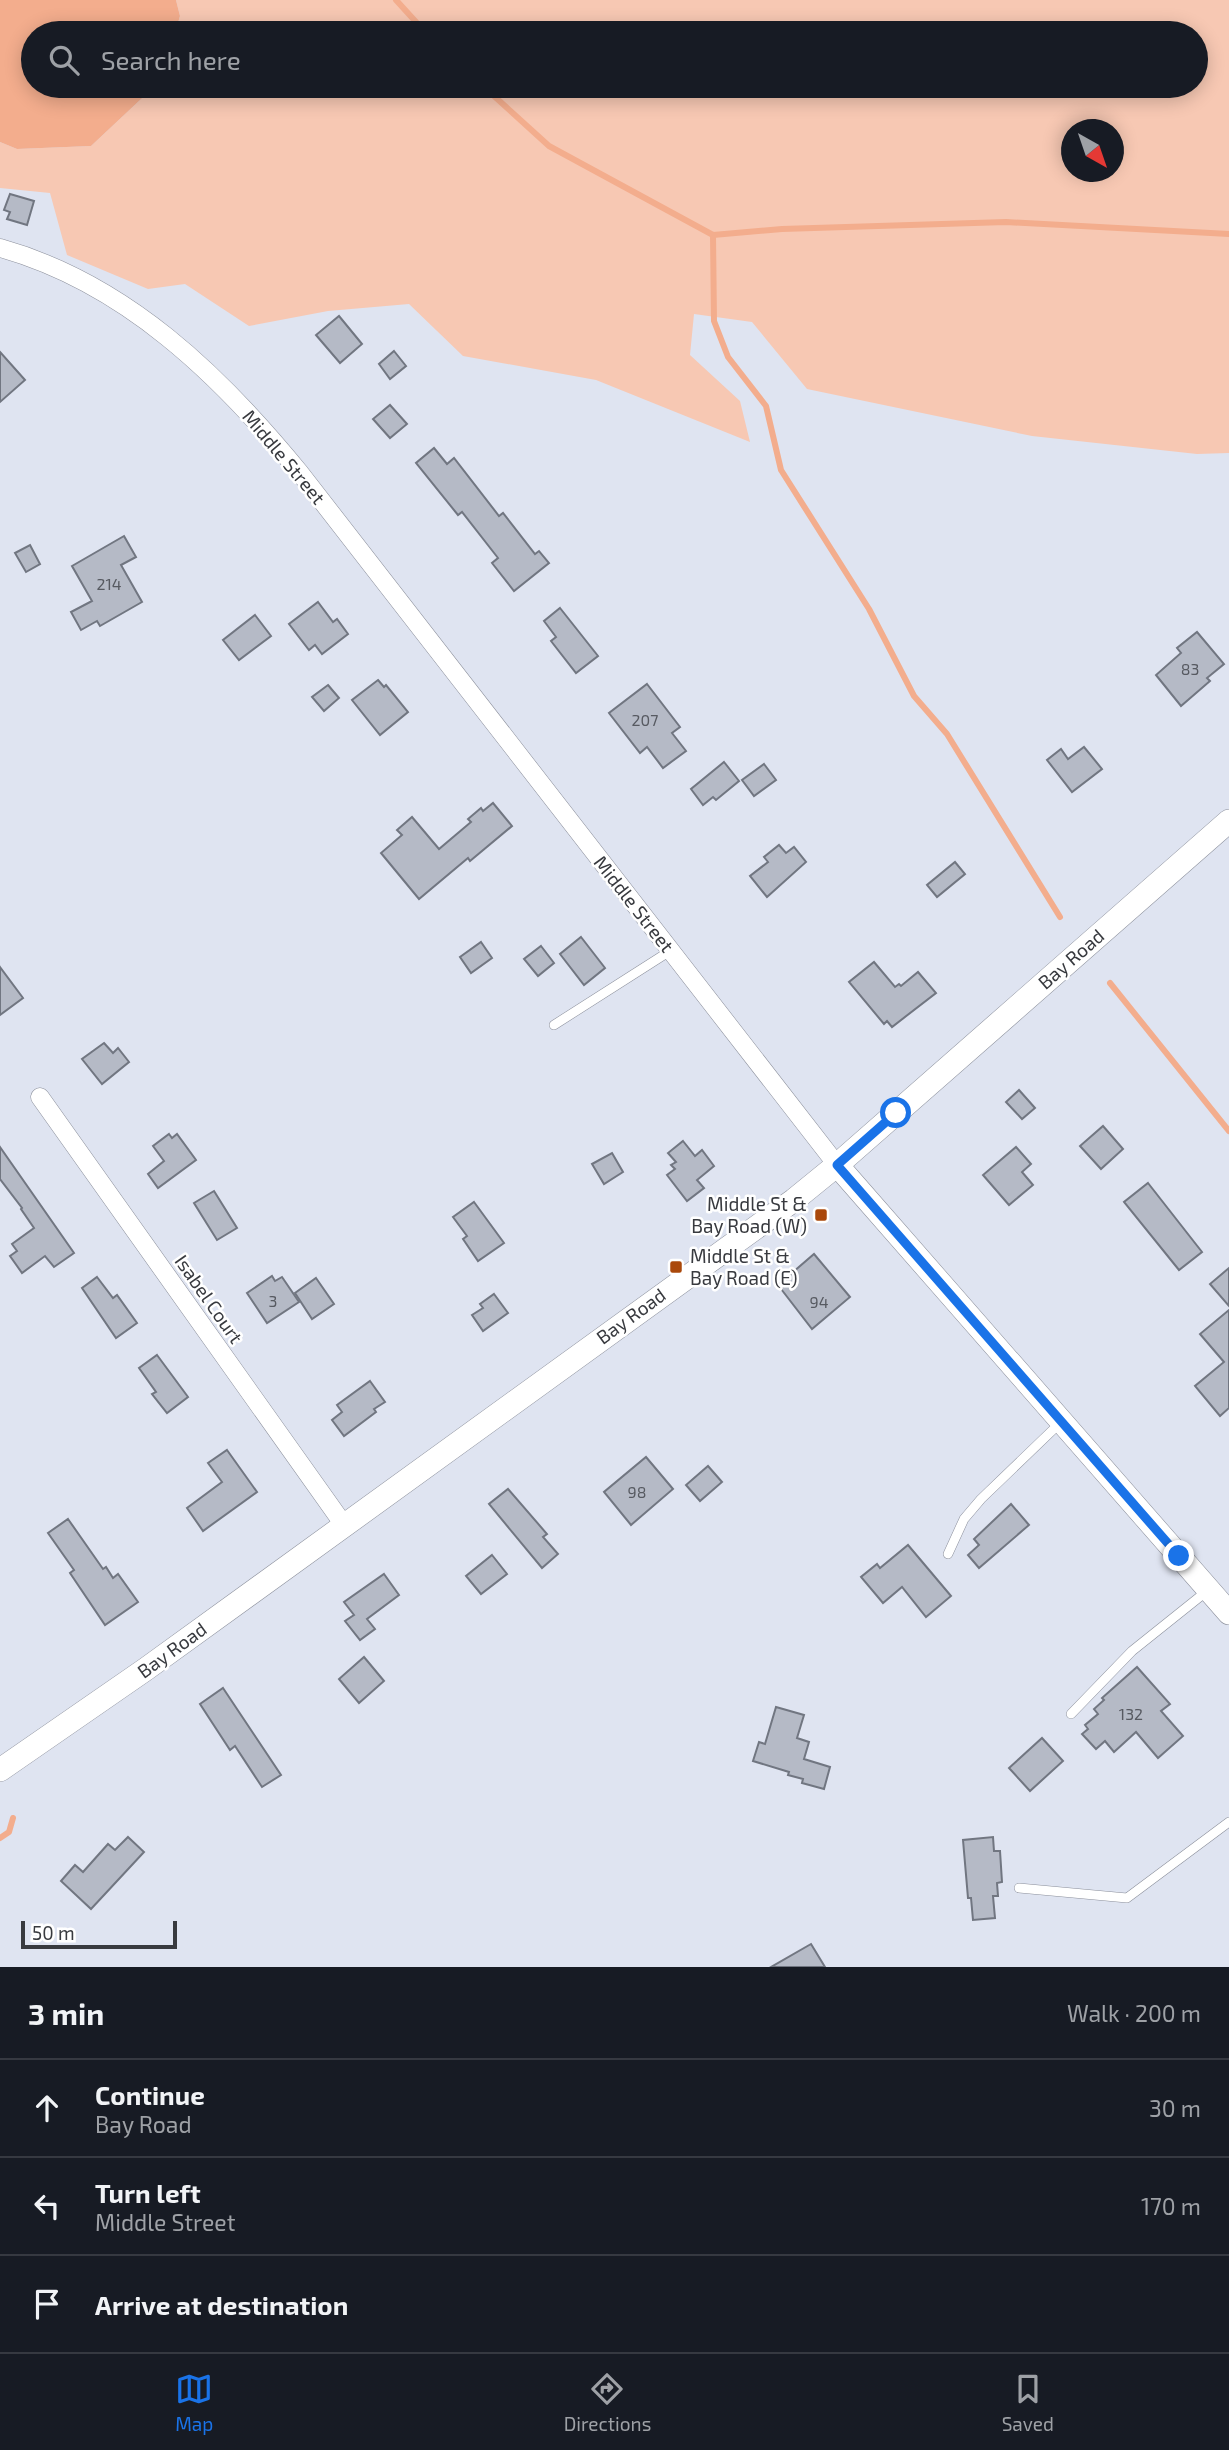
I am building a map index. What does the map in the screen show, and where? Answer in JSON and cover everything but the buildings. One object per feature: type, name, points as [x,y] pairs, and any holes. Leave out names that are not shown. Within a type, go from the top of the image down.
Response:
[{"type":"main road","name":"Bay Road","points":[[0,1770],[146,1669],[794,1200],[1229,821]]},
{"type":"main road","name":"Middle Street","points":[[837,1165],[1229,1613]]},
{"type":"street","name":"Middle Street","points":[[0,248],[55,267],[115,299],[187,354],[237,402],[300,473],[837,1165]]},
{"type":"street","name":"Isabel Court","points":[[40,1097],[344,1525]]},
{"type":"lane","points":[[554,1025],[670,950]]},
{"type":"lane","points":[[948,1554],[964,1519],[981,1499],[1061,1422]]},
{"type":"lane","points":[[1071,1714],[1132,1651],[1209,1590]]},
{"type":"lane","points":[[1019,1888],[1126,1898],[1229,1822]]},
{"type":"shaded area","points":[[0,0],[176,0],[179,21],[21,21],[21,98],[142,98],[91,146],[17,149],[0,142]]},
{"type":"shaded area","points":[[176,0],[1229,0],[1229,453],[1197,454],[1032,436],[807,389],[752,322],[694,314],[690,355],[740,401],[750,442],[596,380],[463,356],[409,304],[328,311],[249,326],[185,284],[148,289],[67,255],[50,193],[0,188],[0,142],[17,149],[91,146],[142,98],[1208,98],[1208,21],[179,21]]},
{"type":"waterway","points":[[396,0],[415,21]]},
{"type":"waterway","points":[[496,98],[549,146],[713,235],[782,229],[1006,222],[1229,234]]},
{"type":"waterway","points":[[713,235],[714,321],[728,357],[766,406],[781,470],[869,609],[914,696],[947,734],[1060,917]]},
{"type":"waterway","points":[[1110,983],[1229,1131]]},
{"type":"waterway","points":[[0,1838],[9,1832],[13,1818]]},
{"type":"place","name":"Middle St & Bay Road (W)","points":[[821,1215]]},
{"type":"place","name":"Middle St & Bay Road (E)","points":[[676,1267]]},
{"type":"route","points":[[896,1113],[837,1165],[1179,1556]]}]
